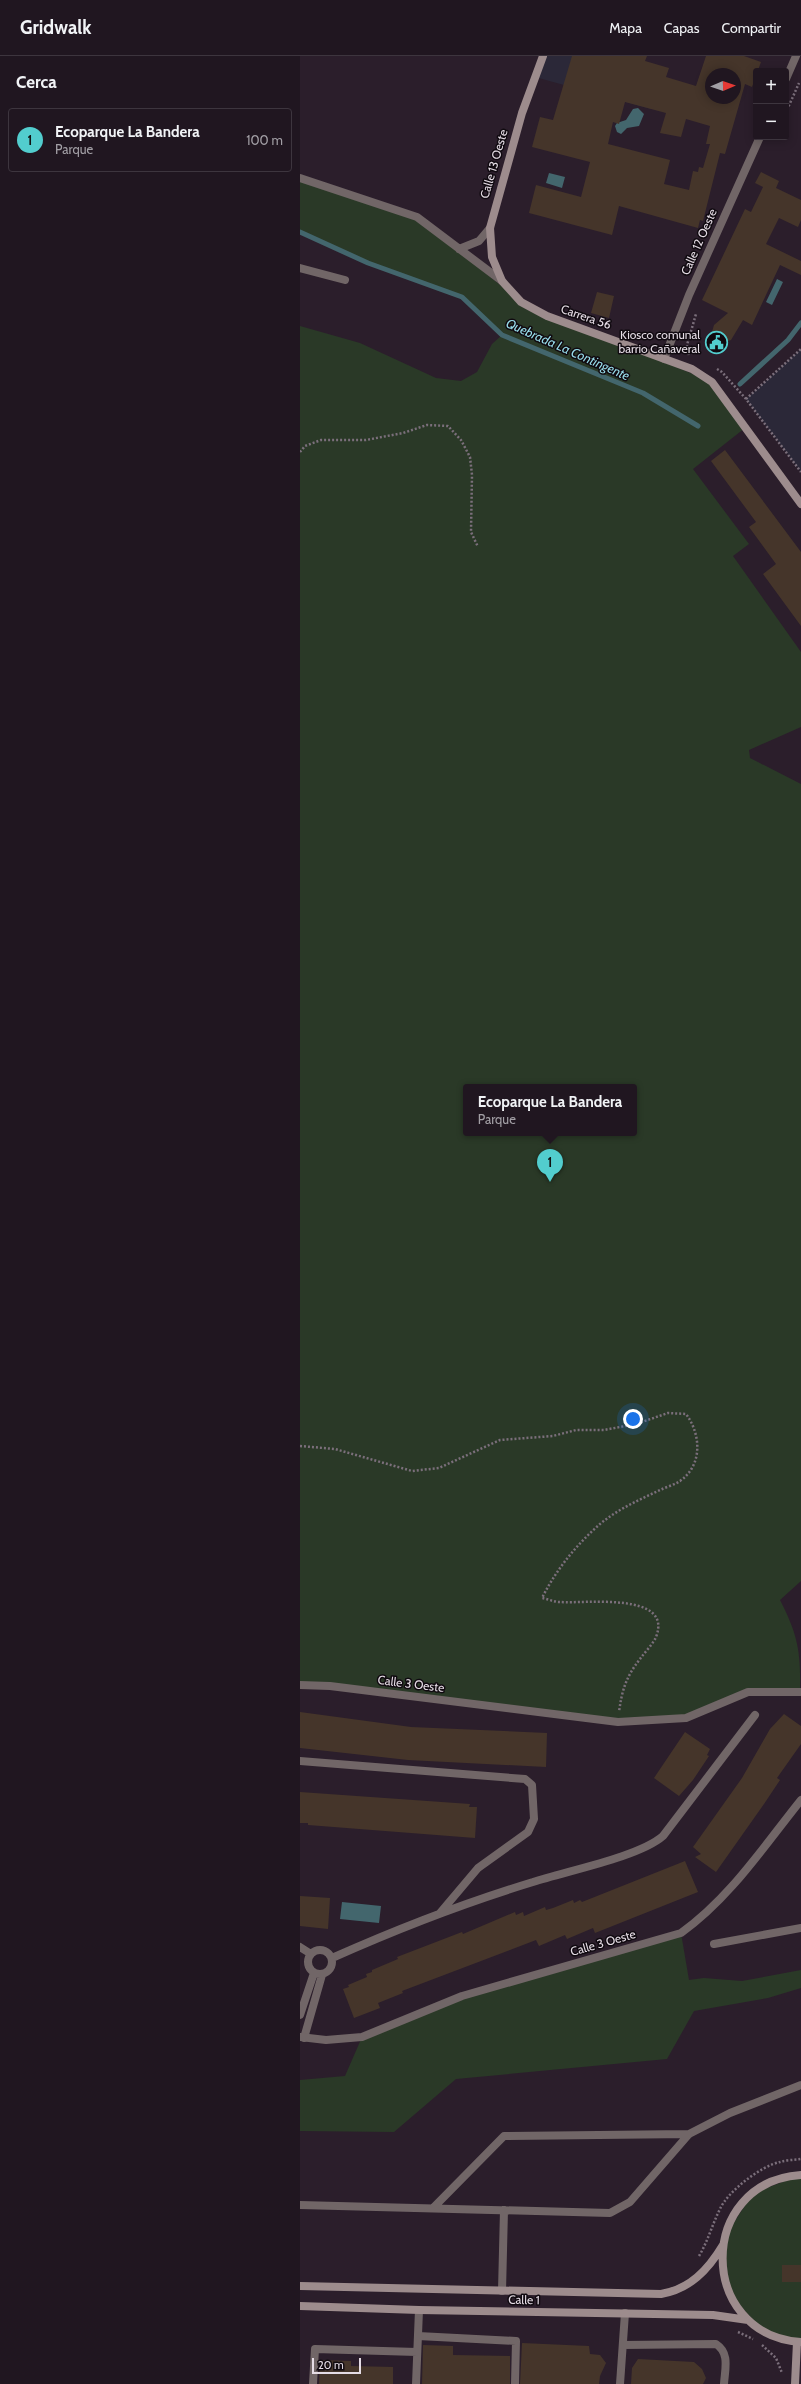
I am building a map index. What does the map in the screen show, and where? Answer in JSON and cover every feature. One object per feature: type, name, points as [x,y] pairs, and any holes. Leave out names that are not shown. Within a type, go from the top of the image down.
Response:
[{"type":"main road","name":"Calle 13 Oeste","points":[[502,281],[492,257],[490,228],[522,113],[543,56]]},
{"type":"main road","name":"Carrera 56","points":[[502,281],[521,302],[547,316],[692,369],[712,382],[801,504]]},
{"type":"main road","points":[[795,2384],[799,2342],[771,2335],[748,2320],[733,2301],[726,2286],[722,2262],[723,2245],[729,2223],[748,2198],[773,2181],[801,2175]]},
{"type":"main road","name":"Calle 1","points":[[300,2286],[661,2294],[672,2292],[697,2279],[707,2269],[723,2245]]},
{"type":"main road","name":"Calle 1","points":[[300,2306],[419,2310],[713,2315],[748,2320]]},
{"type":"street","points":[[789,72],[796,56]]},
{"type":"street","name":"Calle 12 Oeste","points":[[664,359],[689,295],[759,140]]},
{"type":"street","name":"Carrera 56","points":[[300,178],[417,217],[502,281]]},
{"type":"street","points":[[459,249],[479,241],[490,228]]},
{"type":"street","points":[[300,268],[345,280]]},
{"type":"street","name":"Calle 3 Oeste","points":[[300,1685],[338,1687],[618,1722],[686,1718],[748,1692],[801,1692]]},
{"type":"street","points":[[332,1958],[440,1913],[531,1882],[624,1855],[656,1842],[664,1836],[755,1715]]},
{"type":"street","points":[[300,1761],[525,1779],[532,1785],[534,1819],[528,1832],[478,1868],[440,1913]]},
{"type":"street","name":"Calle 3 Oeste","points":[[302,2037],[326,2040],[362,2037],[462,1996],[681,1933],[694,1924],[732,1887],[801,1800]]},
{"type":"street","points":[[714,1944],[801,1928]]},
{"type":"street","points":[[300,1947],[311,1954]]},
{"type":"street","points":[[311,1954],[322,1950],[332,1958]]},
{"type":"street","points":[[311,1954],[308,1964],[318,1974]]},
{"type":"street","points":[[300,2015],[318,1974],[331,1969],[332,1958]]},
{"type":"street","points":[[302,2037],[318,1974]]},
{"type":"street","points":[[300,2205],[434,2207],[610,2213],[630,2202],[689,2134],[730,2113],[801,2085]]},
{"type":"street","points":[[434,2207],[504,2136],[689,2134]]},
{"type":"street","points":[[502,2291],[504,2210]]},
{"type":"street","points":[[416,2384],[419,2310]]},
{"type":"street","points":[[620,2384],[625,2313]]},
{"type":"street","points":[[418,2336],[516,2341],[515,2384]]},
{"type":"street","points":[[623,2345],[716,2344],[722,2348],[726,2355],[724,2384]]},
{"type":"street","points":[[313,2384],[315,2349],[417,2352]]},
{"type":"path","points":[[789,105],[800,80]]},
{"type":"path","points":[[694,358],[689,355],[687,345],[698,307]]},
{"type":"path","points":[[746,399],[801,349]]},
{"type":"path","points":[[710,366],[722,372],[746,399],[801,472]]},
{"type":"path","points":[[300,452],[306,446],[321,440],[366,440],[403,433],[427,425],[448,426],[461,440],[470,457],[471,532],[478,547]]},
{"type":"path","points":[[300,1446],[335,1449],[412,1471],[439,1468],[500,1440],[553,1436],[576,1430],[604,1430],[636,1424],[668,1413],[686,1414],[693,1423],[698,1440],[697,1456],[691,1470],[680,1481],[627,1505],[600,1524],[565,1560],[542,1598],[558,1602],[627,1604],[644,1606],[654,1612],[658,1618],[656,1636],[622,1688],[618,1722]]},
{"type":"path","points":[[698,2258],[707,2242],[721,2207],[732,2192],[762,2170],[779,2162],[801,2159]]},
{"type":"path","points":[[733,2330],[766,2348],[776,2358],[782,2375]]},
{"type":"shaded area","points":[[543,56],[591,56],[666,77],[651,109],[535,77]]},
{"type":"shaded area","points":[[638,108],[644,114],[639,126],[627,128],[621,134],[617,132],[615,126],[617,123],[626,120],[633,109]]},
{"type":"shaded area","points":[[549,173],[565,177],[562,188],[546,183]]},
{"type":"shaded area","points":[[300,178],[417,217],[521,302],[712,382],[745,428],[693,469],[749,544],[733,556],[801,652],[801,727],[749,750],[750,758],[801,784],[801,1581],[780,1600],[795,1634],[800,1666],[800,1692],[748,1692],[686,1718],[618,1722],[300,1685],[300,326],[360,343],[436,378],[461,381],[477,372],[492,344],[502,335],[462,297],[368,263],[300,232]]},
{"type":"shaded area","points":[[777,279],[783,282],[772,305],[766,302]]},
{"type":"shaded area","points":[[801,349],[801,472],[746,399]]},
{"type":"shaded area","points":[[342,1902],[381,1906],[379,1923],[340,1919]]},
{"type":"shaded area","points":[[681,1933],[689,1980],[704,1978],[742,1981],[801,1970],[801,1988],[768,1998],[694,2011],[667,2059],[456,2079],[394,2132],[300,2131],[300,2080],[345,2076],[362,2037],[462,1996]]},
{"type":"shaded area","points":[[801,2175],[801,2342],[763,2331],[729,2293],[724,2238],[753,2193]]},
{"type":"building","points":[[572,56],[647,56],[645,61],[669,68],[666,77],[696,86],[706,56],[744,56],[761,62],[759,68],[753,68],[752,87],[745,84],[741,98],[741,68],[705,68],[705,104],[739,104],[725,154],[720,153],[703,221],[700,220],[698,228],[619,206],[612,235],[529,213],[536,185],[581,197],[590,162],[532,147],[540,117],[553,120]],"holes":[[[625,102],[666,113],[660,133],[681,137],[686,119],[710,126],[706,144],[710,144],[703,168],[699,167],[698,172],[693,171],[689,190],[664,184],[670,160],[608,144],[613,122],[619,124]]]},
{"type":"building","points":[[761,172],[779,181],[776,188],[801,200],[801,220],[798,227],[779,218],[766,244],[801,261],[801,275],[780,265],[752,325],[743,320],[731,340],[723,343],[716,340],[712,332],[714,325],[728,313],[702,300],[745,209],[751,212],[763,187],[755,183]]},
{"type":"building","points":[[597,292],[614,296],[609,318],[591,313]]},
{"type":"building","points":[[725,450],[801,552],[801,626],[763,574],[776,564],[749,527],[756,522],[711,461]]},
{"type":"building","points":[[300,1712],[411,1727],[547,1733],[546,1767],[408,1760],[300,1748]]},
{"type":"building","points":[[784,1714],[801,1726],[801,1744],[777,1778],[780,1780],[716,1872],[695,1857],[701,1854],[693,1847],[742,1778],[770,1729]]},
{"type":"building","points":[[685,1732],[710,1749],[707,1755],[709,1756],[693,1780],[679,1796],[654,1778]]},
{"type":"building","points":[[300,1792],[470,1804],[469,1807],[477,1807],[475,1838],[308,1825],[308,1823],[300,1823]]},
{"type":"building","points":[[685,1861],[698,1892],[595,1933],[593,1928],[567,1939],[565,1935],[539,1946],[536,1940],[402,1991],[403,1993],[378,2003],[380,2008],[354,2018],[343,1989],[349,1987],[348,1985],[367,1977],[366,1974],[372,1972],[372,1970],[398,1959],[397,1957],[462,1932],[463,1934],[515,1912],[516,1915],[523,1912],[524,1916],[545,1907],[546,1910],[573,1900],[574,1903],[580,1900],[582,1902]]},
{"type":"building","points":[[300,1896],[330,1898],[328,1929],[300,1926]]},
{"type":"building","points":[[782,2265],[801,2265],[801,2282],[782,2282]]},
{"type":"building","points":[[522,2343],[589,2346],[590,2354],[600,2355],[606,2363],[600,2376],[599,2384],[520,2384]]},
{"type":"building","points":[[423,2345],[453,2346],[453,2355],[510,2356],[510,2384],[422,2384]]},
{"type":"building","points":[[638,2359],[694,2362],[702,2369],[706,2378],[703,2384],[631,2384],[632,2368]]},
{"type":"building","points":[[320,2360],[351,2361],[351,2366],[393,2367],[393,2384],[319,2384]]},
{"type":"waterway","name":"Quebrada La Contingente","points":[[300,232],[368,263],[462,297],[502,335],[643,393],[698,426]]},
{"type":"waterway","name":"Quebrada La Contingente","points":[[740,384],[788,340],[801,323]]},
{"type":"place","name":"Kiosco comunal barrio Cañaveral","points":[[716,342]]},
{"type":"place","name":"Ecoparque La Bandera","points":[[550,1182]]}]
